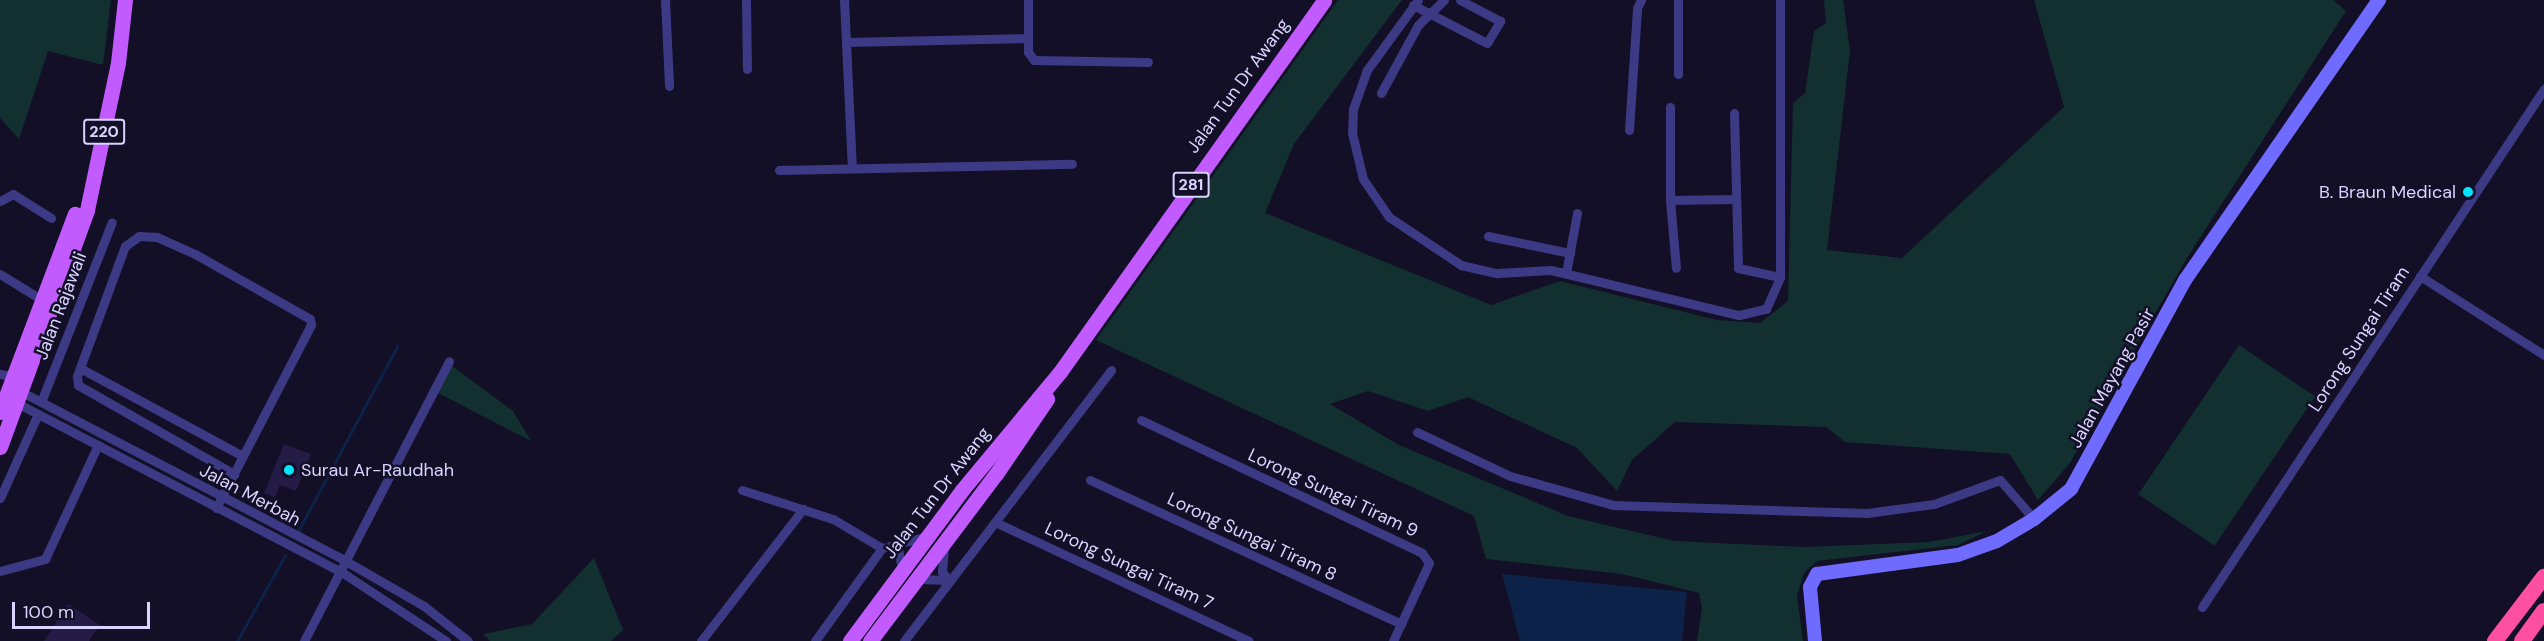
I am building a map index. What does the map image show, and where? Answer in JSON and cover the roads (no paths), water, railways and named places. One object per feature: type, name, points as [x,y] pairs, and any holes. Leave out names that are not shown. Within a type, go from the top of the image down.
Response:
[{"type":"highway","points":[[2495,641],[2544,577]]},
{"type":"highway","points":[[2522,641],[2544,611]]},
{"type":"main road","name":"220","points":[[0,447],[13,390],[86,201],[106,123],[125,0]]},
{"type":"main road","name":"Jalan Tun Dr Awang","points":[[850,641],[928,534],[1060,372],[1324,0]]},
{"type":"main road","name":"Jalan Tun Dr Awang","points":[[870,641],[915,579],[945,543],[1034,419],[1060,372]]},
{"type":"street","points":[[665,0],[669,86]]},
{"type":"street","points":[[746,0],[747,69]]},
{"type":"street","points":[[844,0],[852,167]]},
{"type":"street","points":[[1028,0],[1028,38],[1031,57],[1040,62],[1148,62]]},
{"type":"street","points":[[1381,93],[1418,25],[1435,14],[1444,0]]},
{"type":"street","points":[[1460,0],[1500,21],[1487,43],[1416,3],[1367,70],[1353,109],[1356,153],[1373,198],[1389,217],[1461,265],[1497,273],[1542,269],[1566,273],[1738,315],[1766,309],[1780,277],[1780,0]]},
{"type":"street","points":[[1629,130],[1637,8],[1641,0]]},
{"type":"street","points":[[1678,0],[1678,74]]},
{"type":"street","name":"Jalan Mayang Pasir","points":[[1815,641],[1810,587],[1817,574],[1958,555],[1997,541],[2034,519],[2071,489],[2186,280],[2379,0]]},
{"type":"street","points":[[847,42],[1028,38]]},
{"type":"street","name":"Lorong Sungai Tiram","points":[[2202,607],[2544,88]]},
{"type":"street","points":[[1670,106],[1670,200],[1677,268]]},
{"type":"street","points":[[1734,113],[1734,200],[1739,271],[1780,277]]},
{"type":"street","points":[[778,170],[1072,164]]},
{"type":"street","points":[[0,201],[14,194],[51,218]]},
{"type":"street","points":[[1670,200],[1734,200]]},
{"type":"street","points":[[1566,273],[1577,213]]},
{"type":"street","name":"Jalan Rajawali","points":[[41,402],[112,222]]},
{"type":"street","points":[[216,508],[234,474],[311,325],[307,314],[195,254],[157,237],[139,236],[125,246],[77,381],[86,392],[234,474]]},
{"type":"street","points":[[1488,236],[1570,253]]},
{"type":"street","points":[[0,274],[47,303]]},
{"type":"street","points":[[2420,276],[2544,355]]},
{"type":"street","points":[[304,641],[448,361]]},
{"type":"street","points":[[80,368],[243,456]]},
{"type":"street","points":[[904,641],[1111,370]]},
{"type":"street","name":"Jalan Merbah","points":[[13,390],[41,402],[221,498],[344,560],[424,606],[468,641]]},
{"type":"street","name":"Jalan Merbah","points":[[13,390],[38,414],[340,571],[446,641]]},
{"type":"street","points":[[0,498],[38,414]]},
{"type":"street","name":"Lorong Sungai Tiram 9","points":[[1141,420],[1422,553],[1429,563],[1393,641]]},
{"type":"street","points":[[1417,432],[1510,476],[1613,505],[1867,513],[1934,504],[2000,480],[2034,519]]},
{"type":"street","points":[[0,571],[45,559],[98,445]]},
{"type":"street","name":"Lorong Sungai Tiram 8","points":[[1090,480],[1401,624]]},
{"type":"street","points":[[742,490],[833,519],[886,547],[898,549],[902,569]]},
{"type":"street","points":[[701,641],[803,510]]},
{"type":"street","name":"Lorong Sungai Tiram 7","points":[[995,522],[1230,637],[1249,641]]},
{"type":"street","points":[[886,547],[918,541],[928,534]]},
{"type":"street","points":[[945,543],[942,572],[950,581]]},
{"type":"street","name":"Jalan Tun Dr Awang","points":[[815,641],[886,547]]},
{"type":"street","points":[[915,579],[927,576],[950,581]]},
{"type":"water","points":[[1502,574],[1687,592],[1682,641],[1520,641]]},
{"type":"waterway","points":[[297,533],[398,345]]},
{"type":"waterway","points":[[237,641],[285,555]]},
{"type":"place","name":"B. Braun Medical","points":[[2468,192]]},
{"type":"place","name":"Surau Ar-Raudhah","points":[[289,470]]}]
